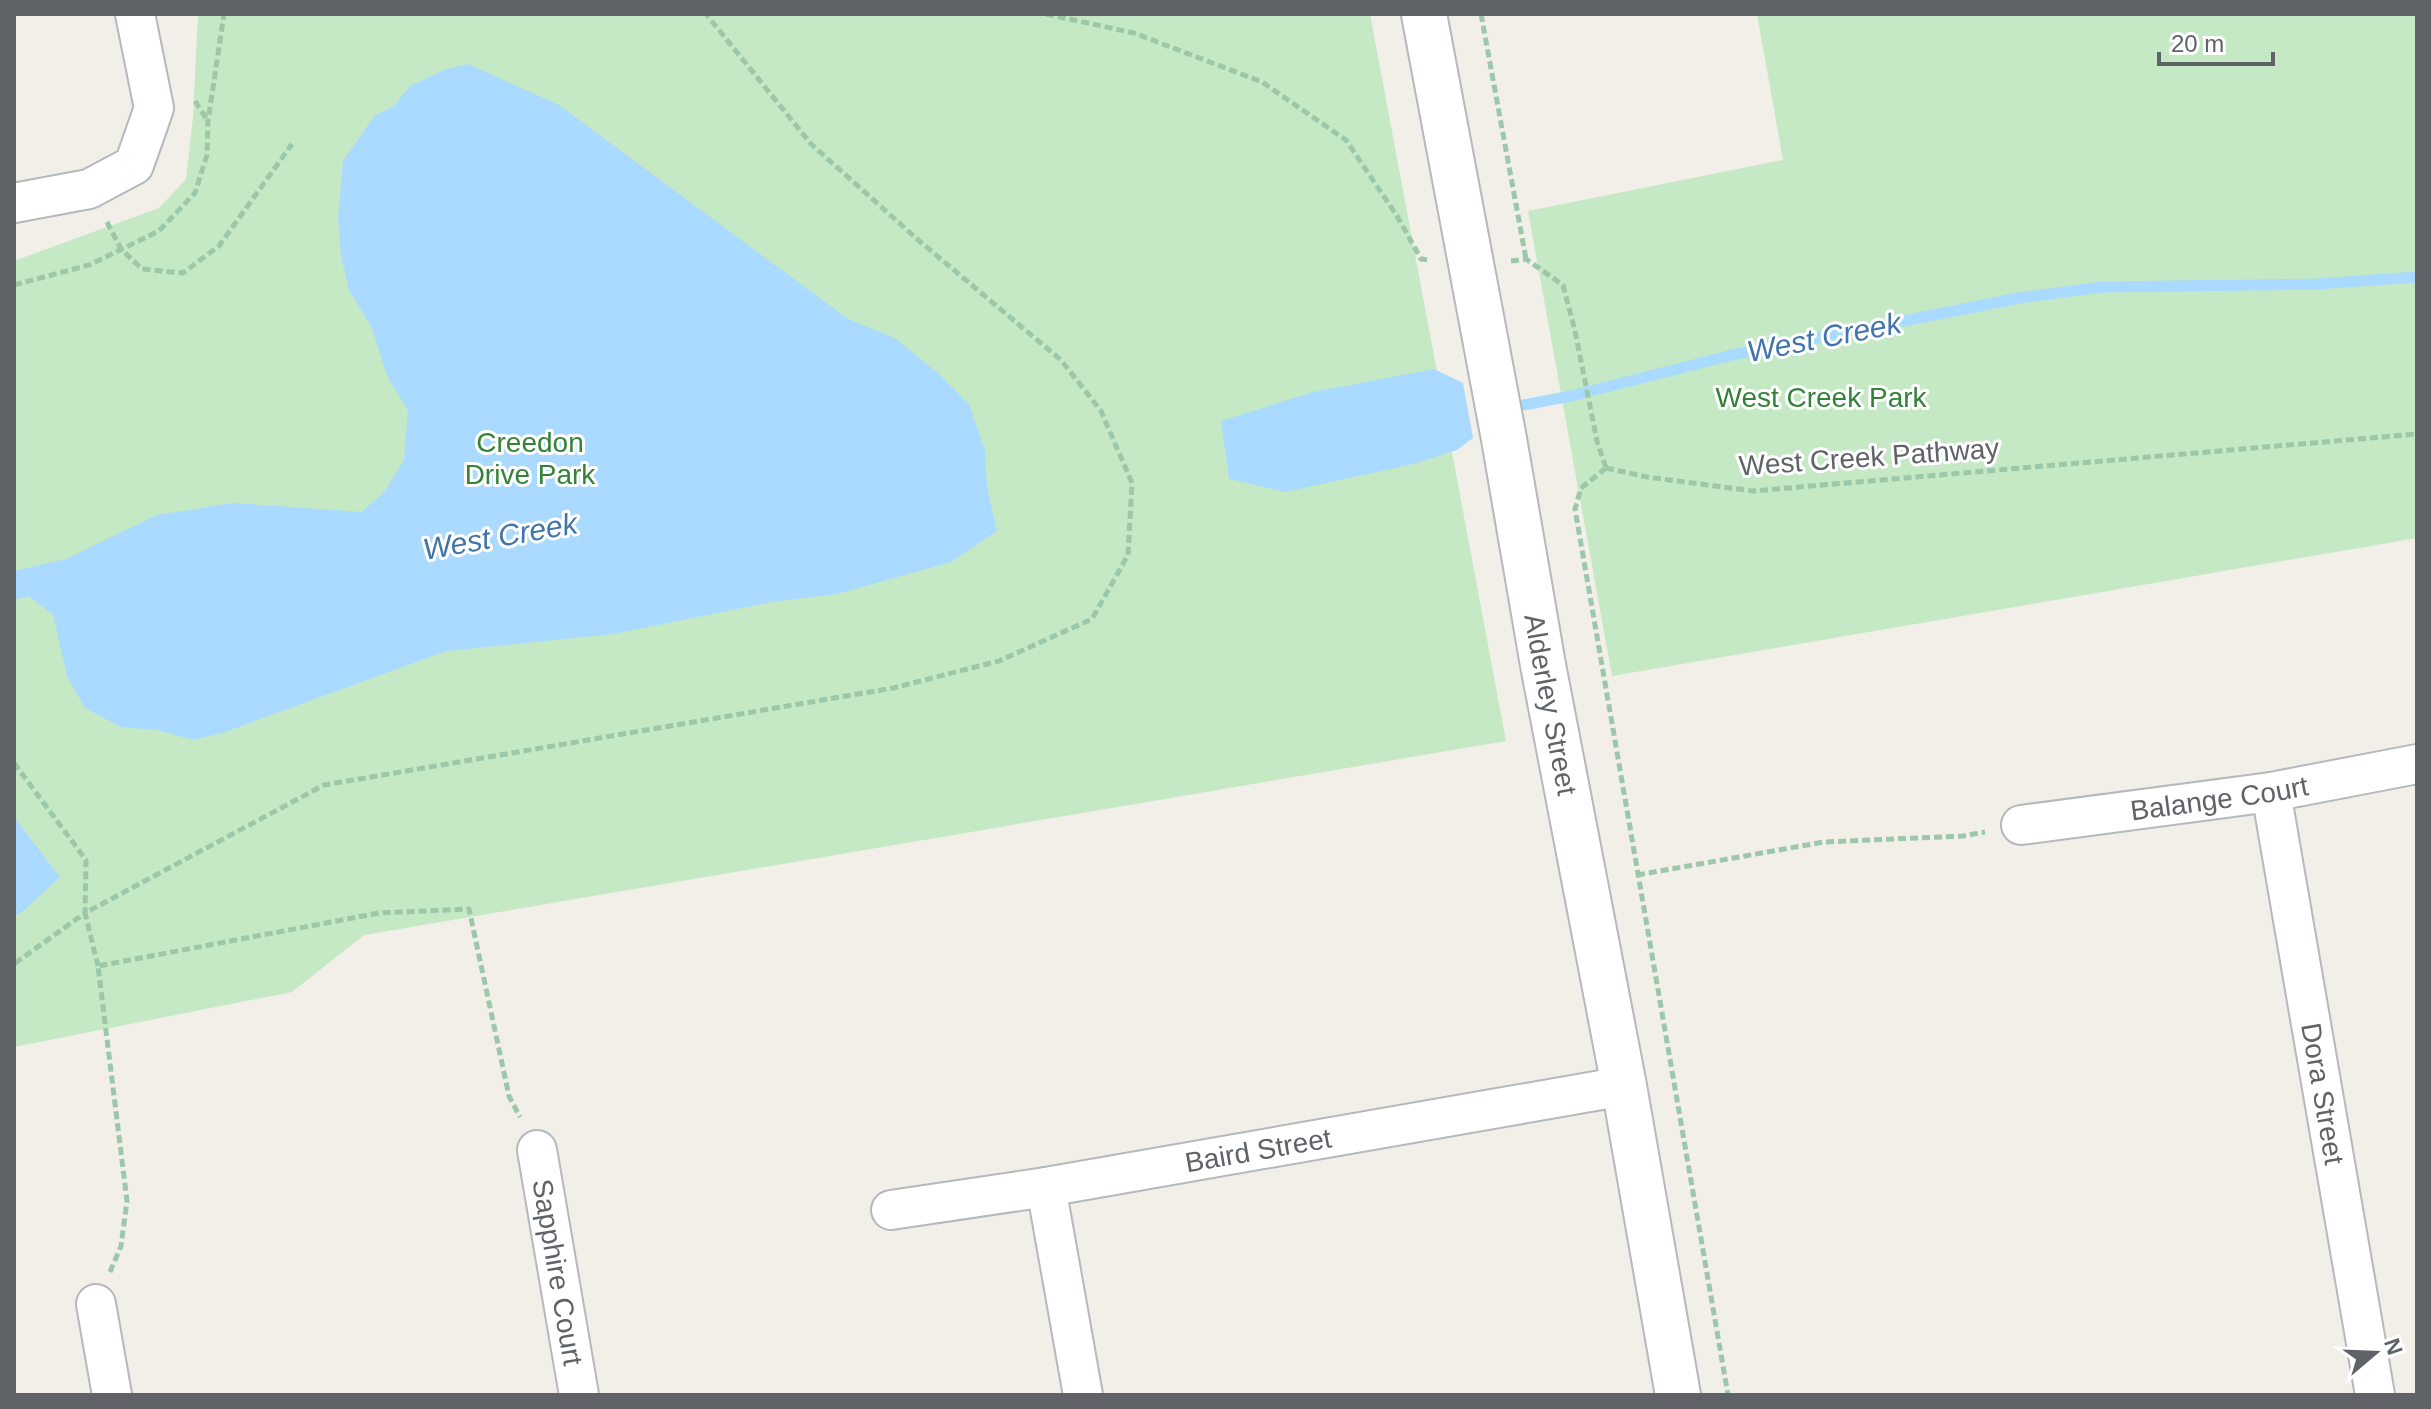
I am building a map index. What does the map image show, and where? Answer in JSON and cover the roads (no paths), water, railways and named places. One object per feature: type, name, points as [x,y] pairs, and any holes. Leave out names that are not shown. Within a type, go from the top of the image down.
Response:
[{"type":"street","points":[[14,203],[89,189],[134,165],[154,108],[135,14]]},
{"type":"street","name":"Alderley Street","points":[[1424,14],[1543,665],[1624,1086],[1678,1395]]},
{"type":"street","name":"Balange Court","points":[[2021,825],[2271,792],[2417,764]]},
{"type":"street","name":"Dora Street","points":[[2271,792],[2375,1395]]},
{"type":"street","name":"Baird Street","points":[[891,1210],[1046,1187],[1624,1086]]},
{"type":"street","name":"Sapphire Court","points":[[537,1150],[579,1395]]},
{"type":"street","points":[[1046,1187],[1083,1395]]},
{"type":"street","points":[[96,1304],[112,1395]]},
{"type":"water","points":[[468,64],[559,105],[848,319],[895,338],[938,373],[969,404],[985,451],[987,488],[997,531],[951,562],[837,594],[772,602],[613,634],[446,651],[225,732],[193,740],[157,730],[121,727],[85,708],[67,676],[53,615],[29,596],[14,600],[14,571],[66,559],[157,515],[233,503],[362,512],[385,491],[404,460],[408,410],[387,376],[372,328],[349,290],[341,256],[338,217],[343,161],[375,115],[393,107],[410,86],[446,69]]},
{"type":"water","points":[[1434,369],[1463,383],[1473,438],[1457,450],[1413,464],[1285,492],[1229,479],[1221,421],[1313,392]]},
{"type":"water","points":[[14,817],[60,877],[14,916]]},
{"type":"waterway","name":"West Creek","points":[[1507,408],[1571,396],[1732,355],[2019,298],[2101,287],[2316,284],[2417,277]]},
{"type":"park label","name":"West Creek Park","points":[[1821,397]]},
{"type":"park label","name":"Creedon Drive Park","points":[[530,458]]}]
